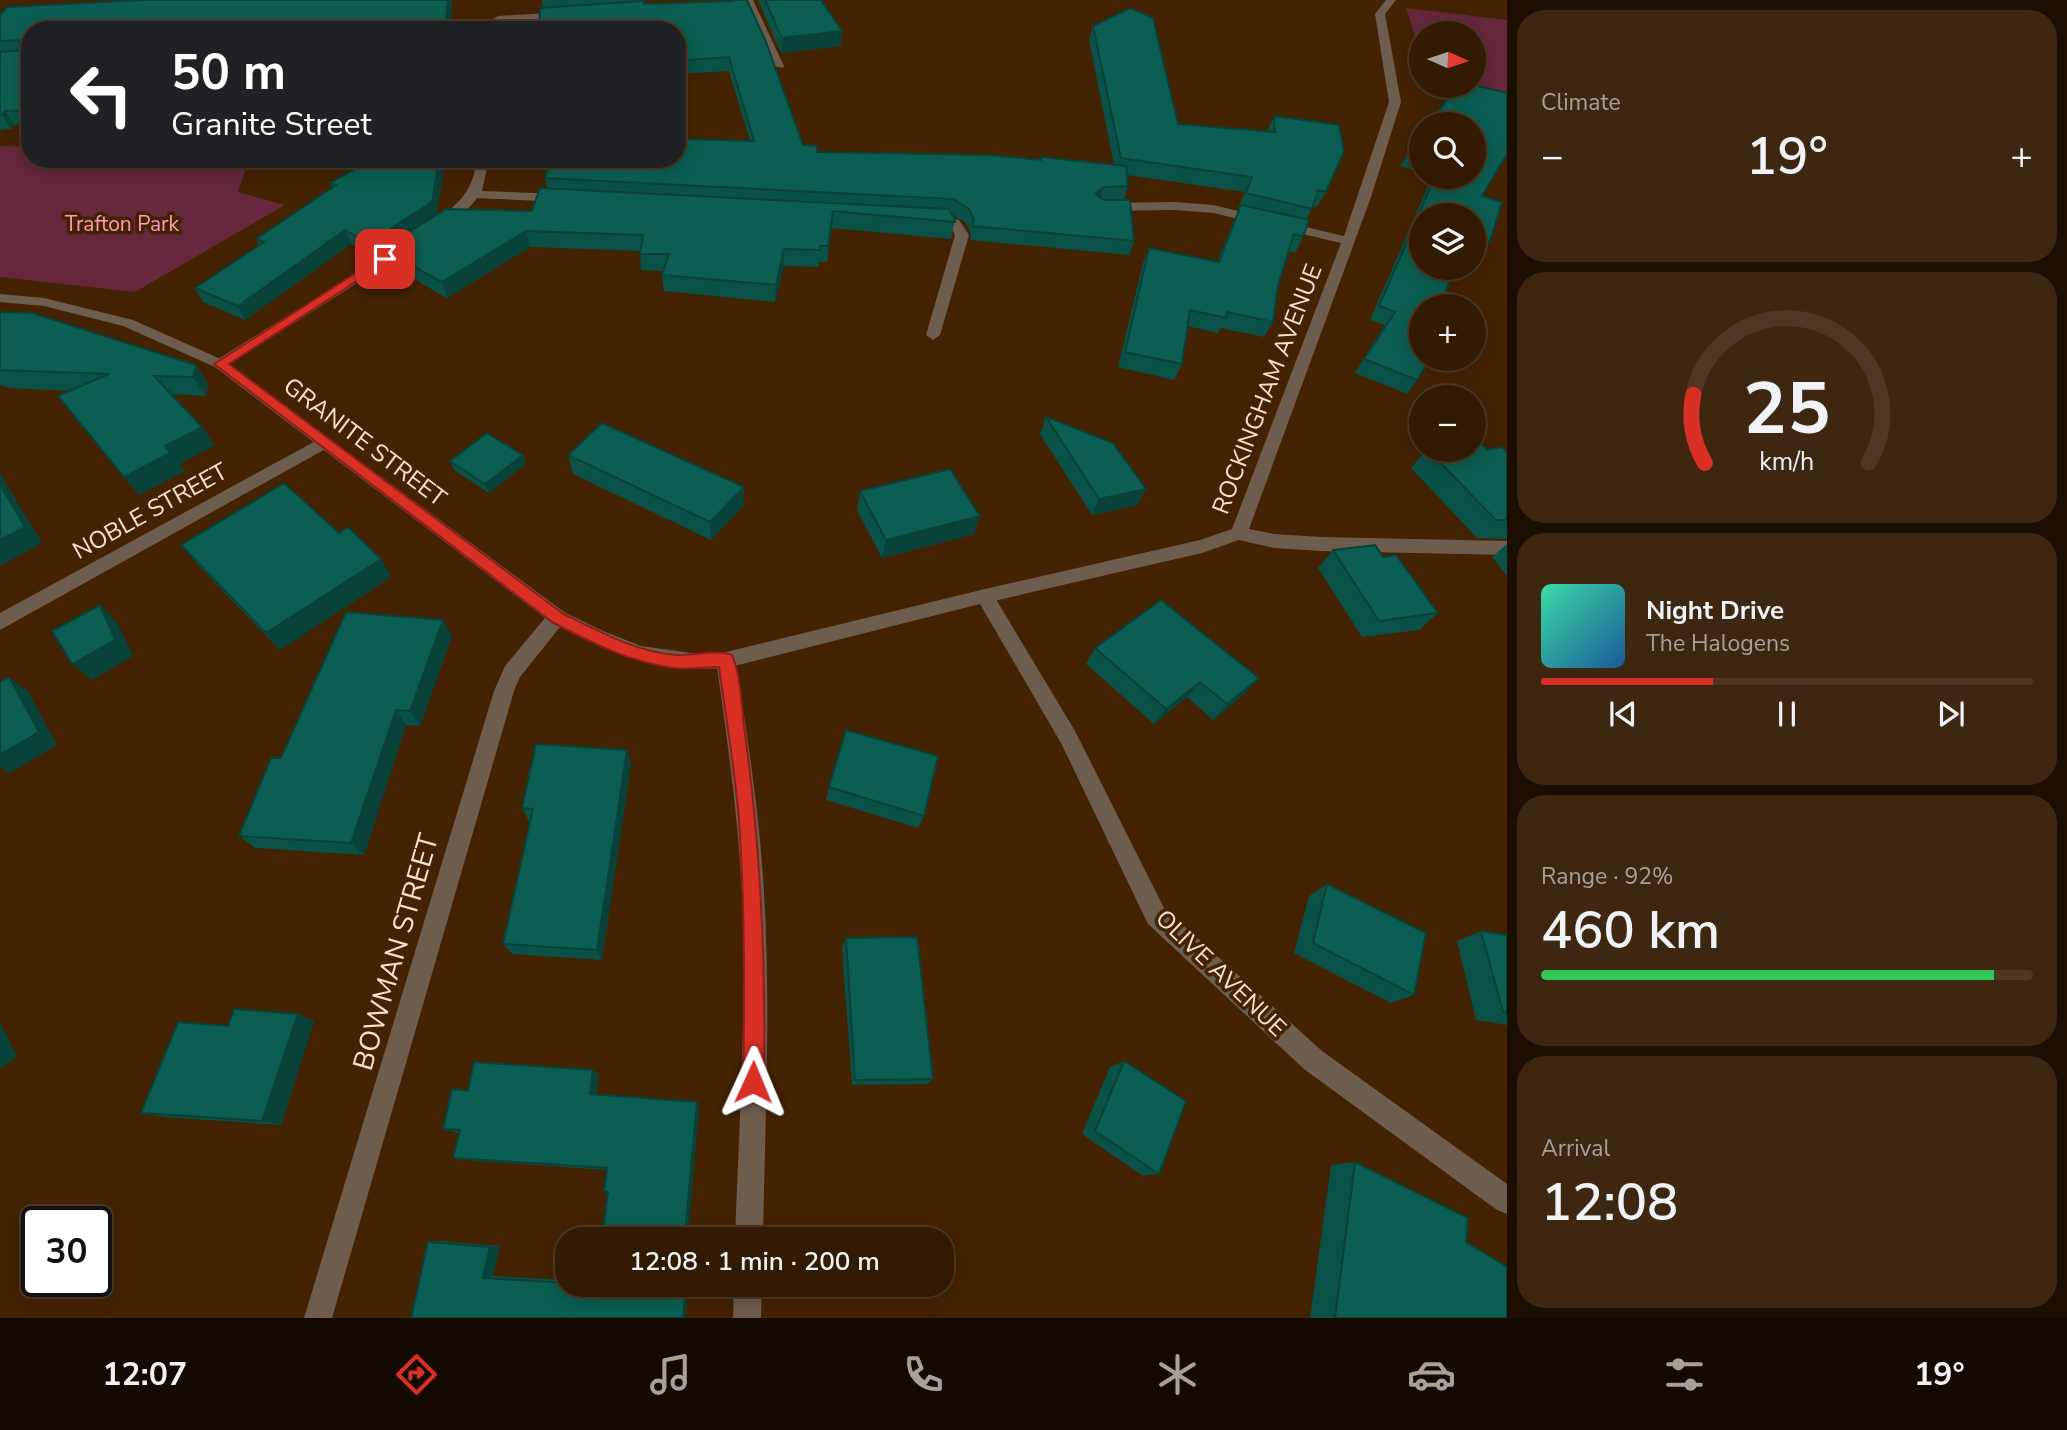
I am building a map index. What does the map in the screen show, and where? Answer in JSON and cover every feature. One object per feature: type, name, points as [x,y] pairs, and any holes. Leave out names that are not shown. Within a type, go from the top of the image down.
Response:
[{"type":"street","points":[[735,1],[749,0],[779,66]]},
{"type":"street","name":"ROCKINGHAM AVENUE","points":[[726,660],[1202,546],[1239,533],[1349,242],[1395,102],[1380,14],[1391,0]]},
{"type":"street","points":[[508,21],[578,14]]},
{"type":"street","points":[[220,364],[462,209],[475,194],[481,168]]},
{"type":"street","points":[[475,194],[571,198]]},
{"type":"street","points":[[1099,207],[1175,206],[1213,209],[1349,242]]},
{"type":"street","points":[[918,216],[946,218],[956,223],[962,235],[933,335]]},
{"type":"street","name":"GRANITE STREET","points":[[0,298],[44,302],[128,323],[220,364],[557,617],[596,637],[640,654],[676,662],[726,660]]},
{"type":"street","name":"NOBLE STREET","points":[[0,622],[323,443]]},
{"type":"street","points":[[1239,533],[1274,541],[1321,544],[1507,548]]},
{"type":"street","name":"OLIVE AVENUE","points":[[985,596],[1068,737],[1156,916],[1313,1060],[1507,1200]]},
{"type":"street","name":"BOWMAN STREET","points":[[318,1318],[504,691],[512,672],[557,617]]},
{"type":"street","points":[[726,660],[748,817],[753,894],[756,977],[749,1227]]},
{"type":"street","points":[[747,1318],[748,1297]]},
{"type":"green space","points":[[1406,8],[1507,20],[1507,94],[1486,92],[1486,21],[1410,21]]},
{"type":"green space","name":"Trafton Park","points":[[0,146],[21,147],[21,168],[246,168],[238,192],[285,205],[135,292],[0,277]]},
{"type":"building","points":[[143,0],[448,0],[446,21],[21,21],[21,40],[0,41],[0,15],[7,7]]},
{"type":"building","points":[[747,0],[766,42],[803,145],[817,146],[817,152],[989,155],[1041,160],[1041,157],[1126,166],[1128,186],[1104,187],[1095,194],[1104,200],[1130,200],[1134,241],[973,226],[974,220],[969,209],[953,199],[545,178],[548,168],[686,168],[686,139],[754,141],[729,57],[686,60],[686,21],[539,21],[540,8],[644,1],[644,4]]},
{"type":"building","points":[[765,0],[821,0],[842,31],[782,38]]},
{"type":"building","points":[[1130,8],[1153,18],[1178,124],[1275,132],[1274,116],[1339,125],[1344,151],[1326,192],[1318,190],[1312,209],[1246,193],[1252,177],[1121,158],[1093,26]]},
{"type":"building","points":[[21,50],[21,110],[5,111],[2,115],[0,115],[0,52]]},
{"type":"building","points":[[1486,88],[1507,93],[1507,154],[1482,196],[1502,202],[1490,241],[1486,240],[1486,203],[1424,203],[1430,189],[1486,189],[1486,112],[1438,112],[1448,98],[1486,98]]},
{"type":"building","points":[[357,168],[438,168],[432,202],[368,243],[345,230],[238,306],[195,288],[264,242],[256,239],[336,185],[330,183]]},
{"type":"building","points":[[540,188],[948,209],[955,222],[833,211],[828,246],[820,246],[820,250],[784,249],[776,285],[662,275],[669,254],[640,254],[643,235],[526,231],[442,282],[382,249],[446,209],[532,211]]},
{"type":"building","points":[[1241,205],[1309,220],[1303,237],[1294,234],[1278,285],[1273,322],[1227,312],[1226,318],[1190,310],[1182,364],[1125,352],[1149,248],[1219,262]]},
{"type":"building","points":[[1409,237],[1409,280],[1450,280],[1445,294],[1409,294],[1409,371],[1423,371],[1417,380],[1364,359],[1395,312],[1379,306]]},
{"type":"building","points":[[0,312],[32,313],[196,365],[193,377],[154,376],[202,427],[165,446],[171,453],[124,477],[58,396],[109,374],[0,370]]},
{"type":"building","points":[[1046,417],[1113,443],[1146,489],[1099,499]]},
{"type":"building","points":[[602,423],[744,487],[710,522],[568,455]]},
{"type":"building","points":[[487,433],[523,455],[485,484],[450,461]]},
{"type":"building","points":[[1501,447],[1507,452],[1507,520],[1496,520],[1440,462],[1486,462],[1486,448]]},
{"type":"building","points":[[950,469],[980,516],[886,540],[860,491]]},
{"type":"building","points":[[284,483],[339,533],[348,527],[381,559],[266,633],[181,545]]},
{"type":"building","points":[[0,485],[25,527],[0,540]]},
{"type":"building","points":[[1375,545],[1383,557],[1396,555],[1438,613],[1379,621],[1333,550]]},
{"type":"building","points":[[1161,600],[1259,678],[1227,704],[1200,682],[1166,709],[1095,648]]},
{"type":"building","points":[[100,605],[115,640],[72,664],[52,631]]},
{"type":"building","points":[[346,612],[443,620],[410,711],[396,710],[351,843],[239,836],[271,758],[281,758]]},
{"type":"building","points":[[9,677],[39,732],[0,755],[0,682]]},
{"type":"building","points":[[846,730],[938,756],[924,816],[829,787]]},
{"type":"building","points":[[536,744],[627,750],[597,950],[503,944],[533,809],[522,808]]},
{"type":"building","points":[[1327,884],[1426,933],[1414,995],[1313,943]]},
{"type":"building","points":[[1481,931],[1507,935],[1507,1013],[1503,1012]]},
{"type":"building","points":[[917,937],[933,1079],[855,1080],[846,938]]},
{"type":"building","points":[[234,1009],[298,1014],[262,1121],[141,1113],[178,1022],[228,1026]]},
{"type":"building","points":[[1124,1061],[1186,1101],[1159,1174],[1095,1131]]},
{"type":"building","points":[[474,1062],[593,1070],[590,1094],[697,1102],[686,1227],[604,1227],[608,1192],[604,1192],[607,1168],[453,1158],[460,1130],[443,1129],[452,1089],[468,1091]]},
{"type":"building","points":[[1355,1162],[1468,1218],[1466,1242],[1507,1267],[1507,1318],[1335,1318]]},
{"type":"building","points":[[428,1242],[490,1247],[483,1278],[555,1282],[555,1297],[685,1297],[683,1318],[411,1318]]},
{"type":"route","points":[[385,259],[220,364],[557,617],[596,637],[640,654],[676,662],[726,660],[748,817],[753,894],[756,977],[753,1082]]}]
